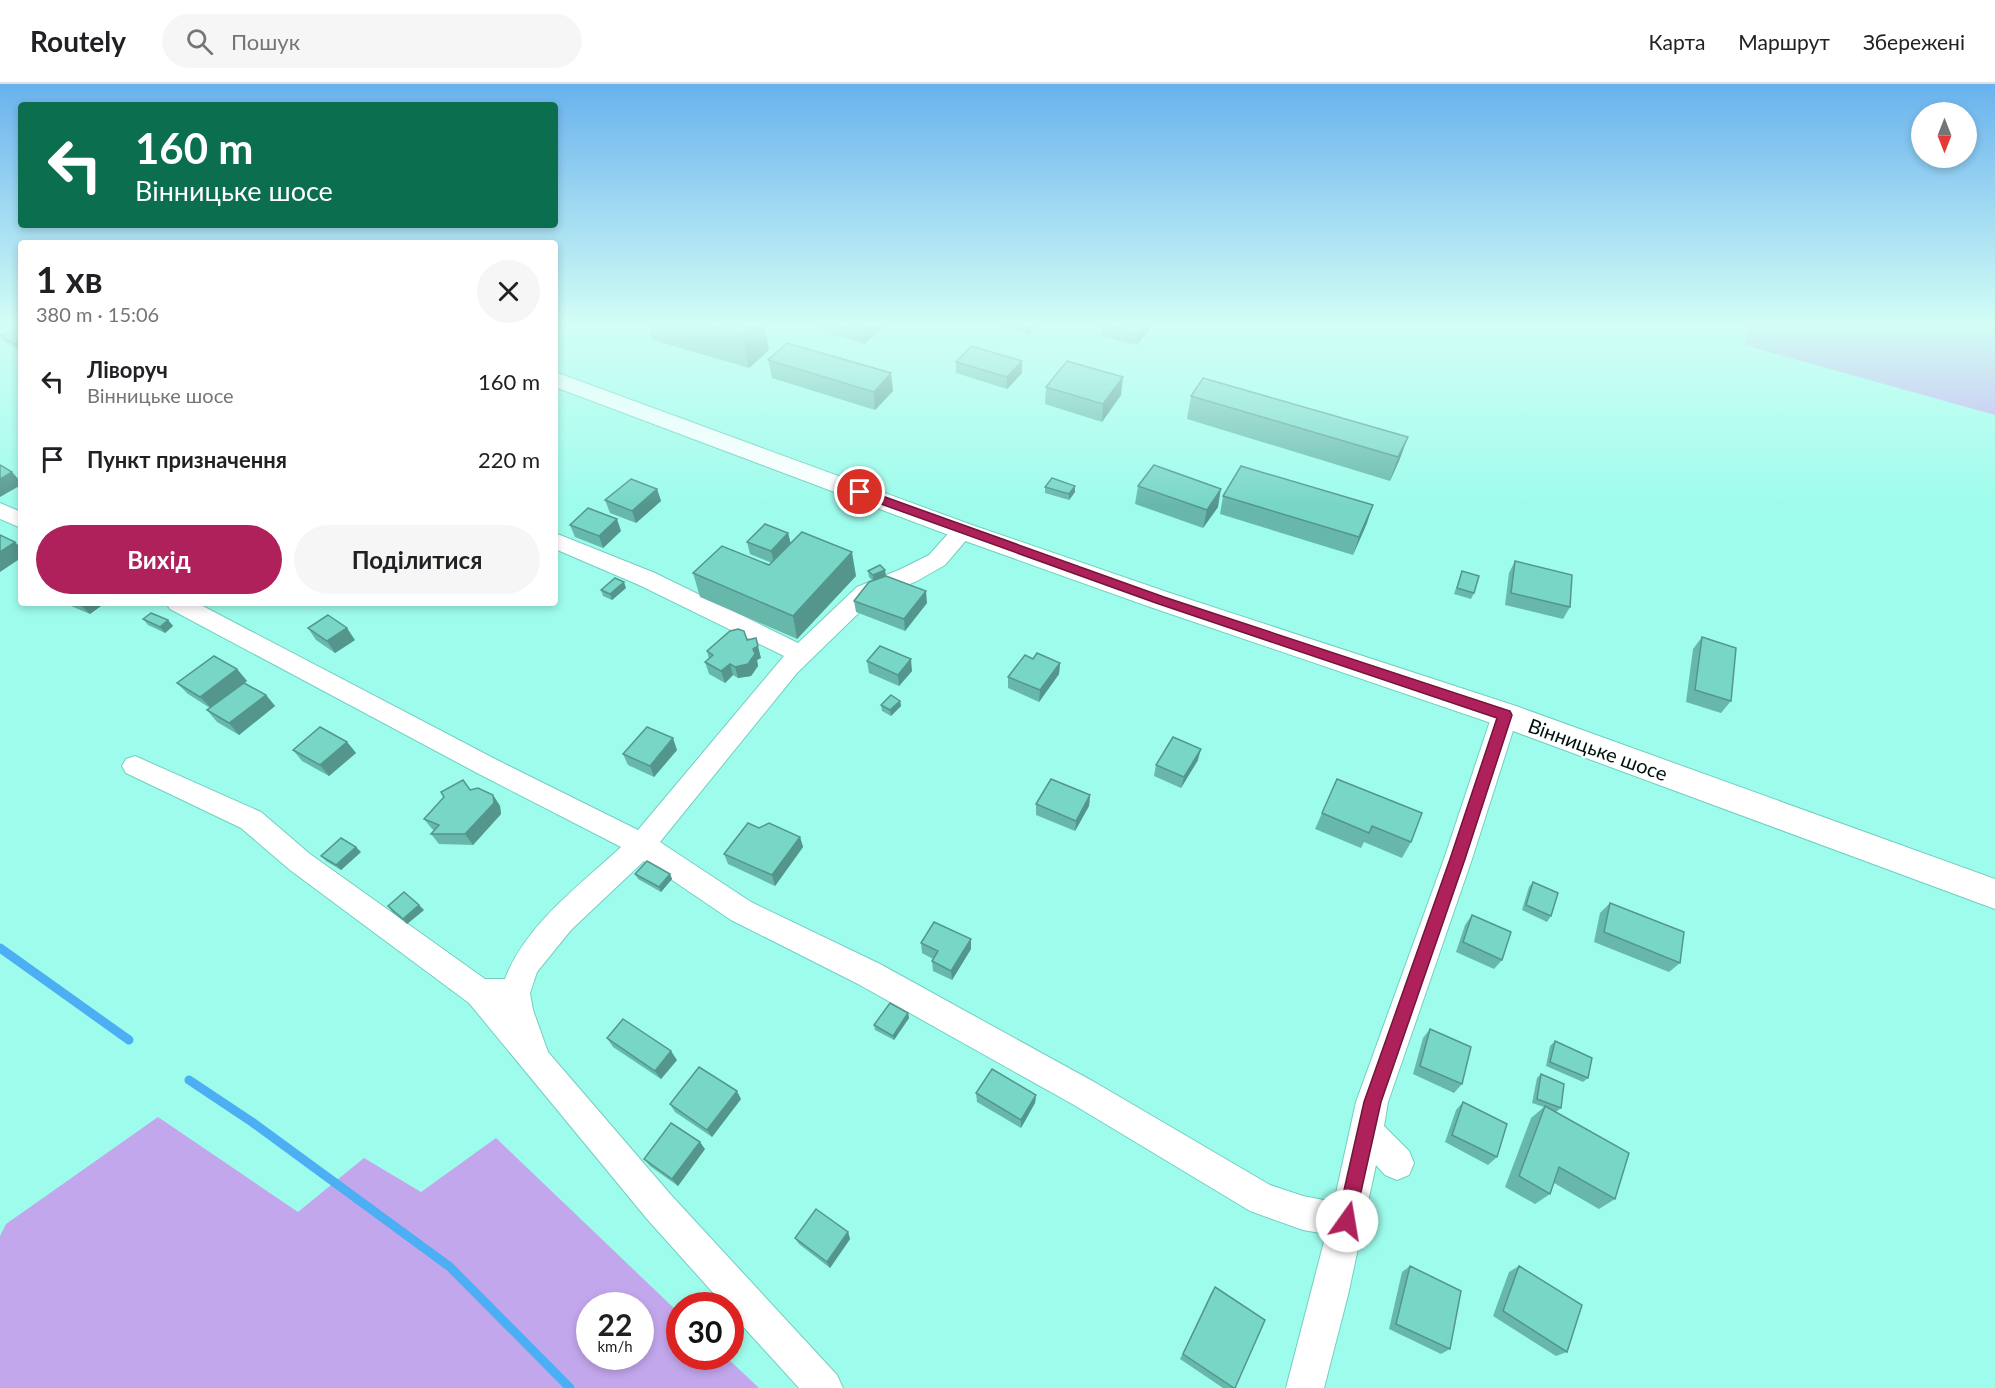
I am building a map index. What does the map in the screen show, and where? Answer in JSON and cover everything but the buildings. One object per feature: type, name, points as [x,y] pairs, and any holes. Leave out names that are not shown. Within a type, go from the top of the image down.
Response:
[{"type":"main road","name":"Вінницьке шосе","points":[[571,385],[963,531],[1160,600],[1505,715],[1995,894]]},
{"type":"street","points":[[0,510],[18,519]]},
{"type":"street","points":[[535,1061],[518,1010],[515,993],[525,965],[561,921],[642,845],[800,654],[865,593],[909,575],[937,560],[963,531]]},
{"type":"street","points":[[558,541],[647,579],[800,654]]},
{"type":"street","points":[[184,606],[488,767],[642,845],[741,911],[869,974],[1085,1094],[1262,1199],[1303,1214],[1347,1221]]},
{"type":"street","points":[[1305,1388],[1347,1221],[1372,1102],[1458,859],[1505,715]]},
{"type":"street","points":[[135,766],[251,820],[300,862],[480,993],[659,1207],[824,1388]]},
{"type":"street","points":[[480,993],[515,993]]},
{"type":"shaded area","points":[[1887,385],[1995,385],[1995,415]]},
{"type":"shaded area","points":[[158,1117],[298,1212],[364,1158],[421,1192],[496,1138],[666,1301],[666,1370],[740,1370],[759,1388],[0,1388],[0,1236],[6,1224]]},
{"type":"waterway","points":[[0,948],[129,1040]]},
{"type":"waterway","points":[[189,1080],[252,1122],[450,1267],[570,1388]]},
{"type":"route","points":[[860,492],[963,531],[1160,600],[1505,715],[1458,859],[1372,1102],[1347,1221]]}]
